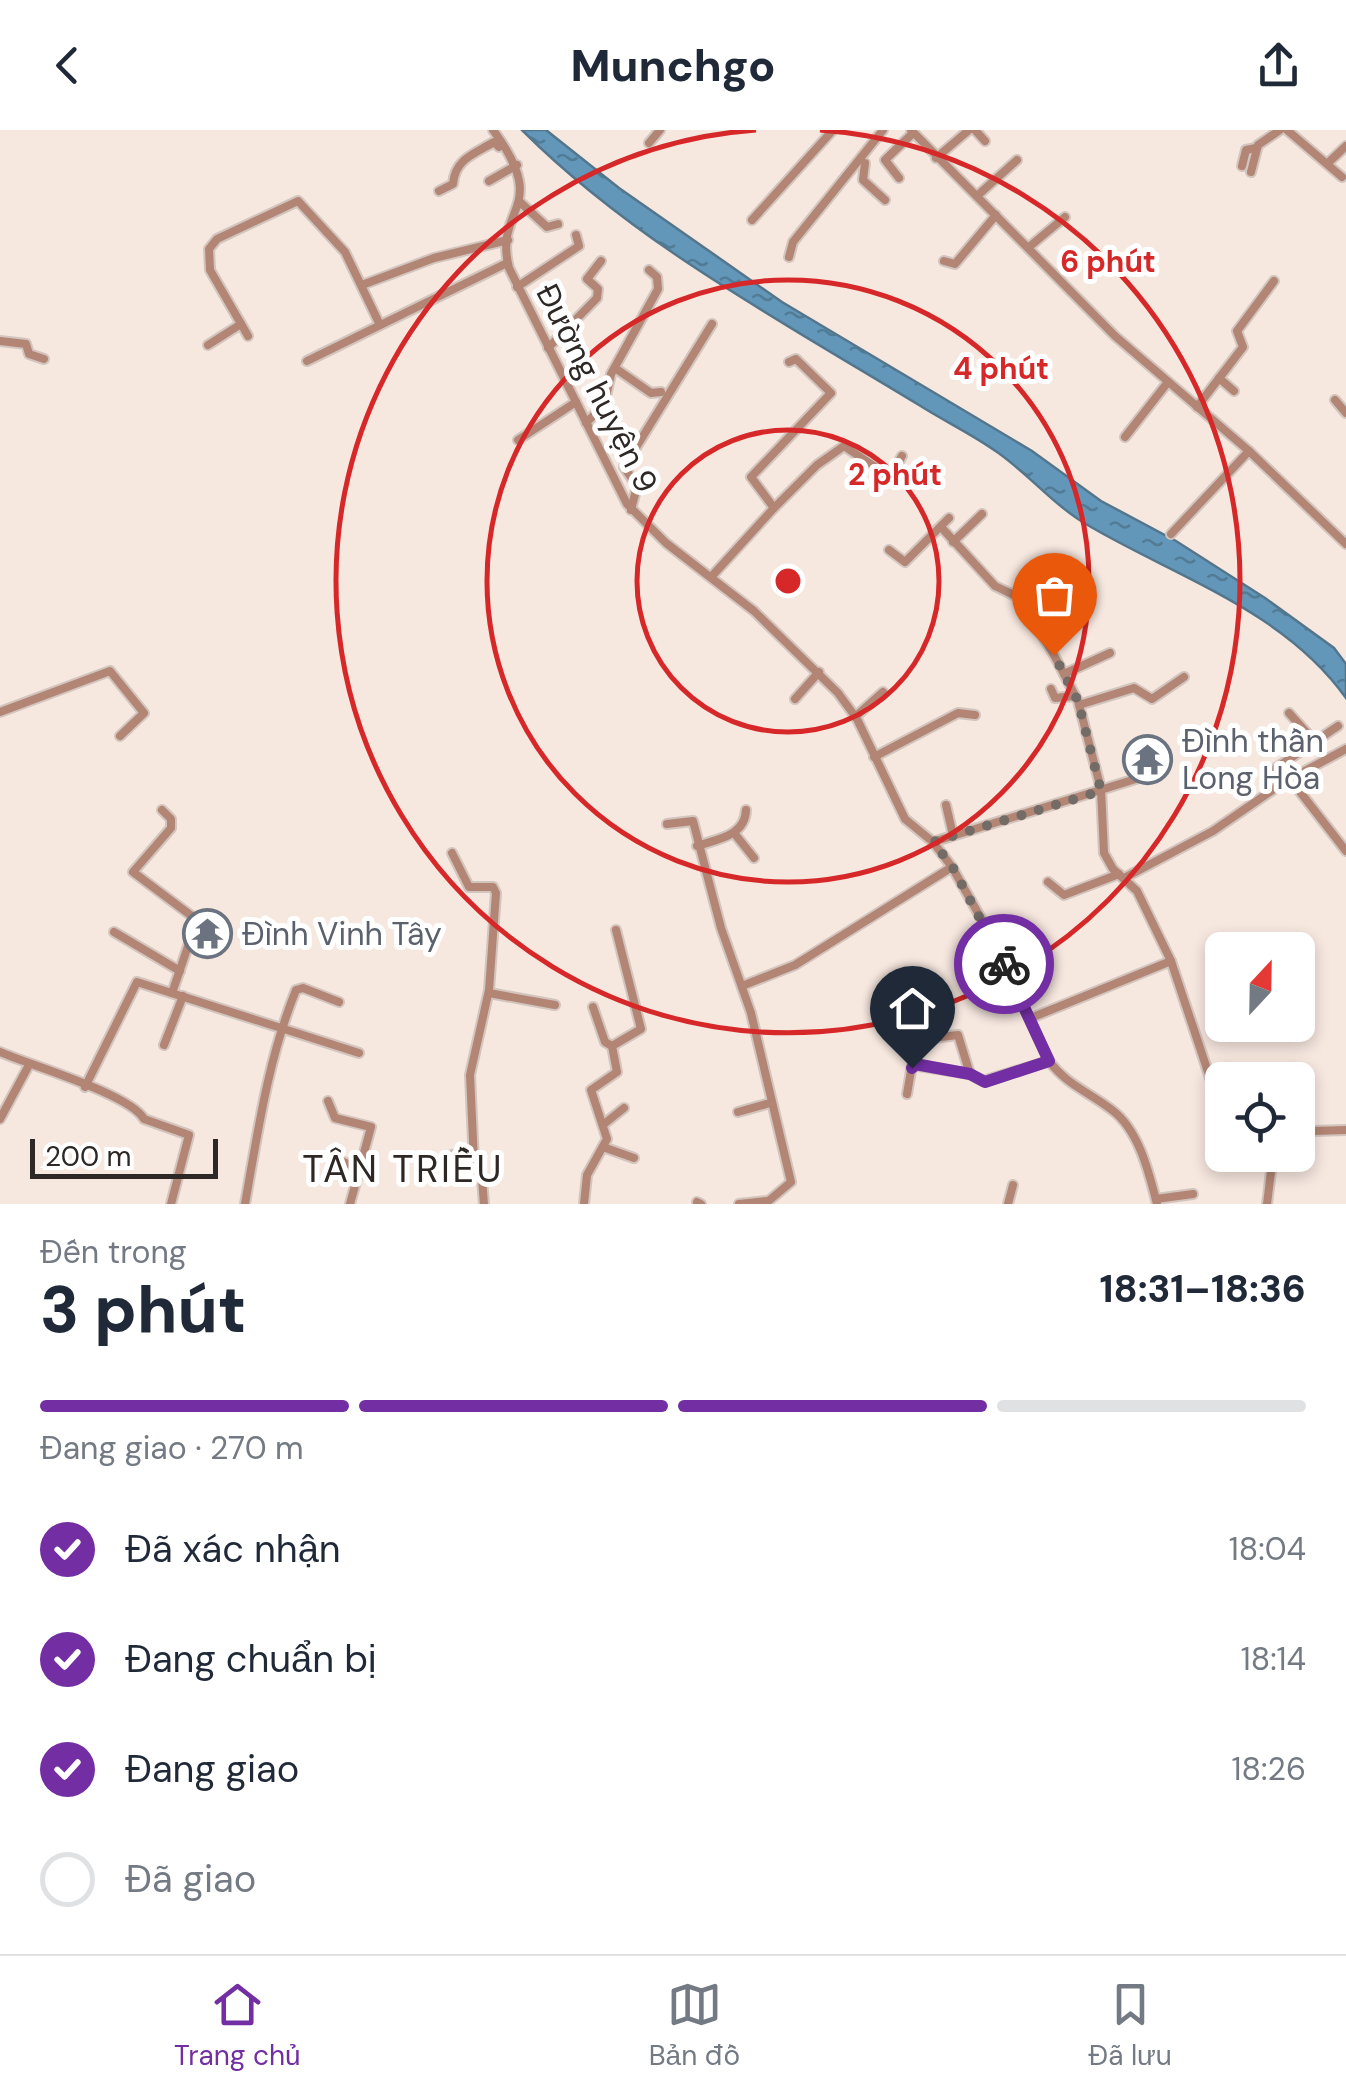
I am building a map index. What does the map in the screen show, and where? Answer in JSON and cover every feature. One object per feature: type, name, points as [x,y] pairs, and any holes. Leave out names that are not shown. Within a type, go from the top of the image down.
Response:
[{"type":"street","name":"Đường huyện 9","points":[[493,130],[515,166],[520,202],[508,240],[507,263],[630,510],[666,543],[712,576],[819,672],[855,716],[905,820],[933,842],[952,866],[1031,1018],[1049,1061],[1069,1084],[1120,1116],[1142,1154],[1156,1202]]},
{"type":"street","points":[[649,143],[660,130]]},
{"type":"street","points":[[752,220],[832,130]]},
{"type":"street","points":[[885,130],[860,174],[886,200]]},
{"type":"street","points":[[789,257],[793,242],[885,130]]},
{"type":"street","points":[[936,158],[972,130],[985,141]]},
{"type":"street","points":[[1242,166],[1246,150],[1284,130],[1342,177]]},
{"type":"street","points":[[900,178],[885,160],[912,131],[1115,336],[1248,451],[1346,544]]},
{"type":"street","points":[[439,191],[452,184],[454,170],[461,162],[494,142],[515,166],[489,181]]},
{"type":"street","points":[[1328,162],[1346,146]]},
{"type":"street","points":[[1251,172],[1256,148]]},
{"type":"street","points":[[977,196],[1018,160]]},
{"type":"street","points":[[248,336],[208,265],[211,245],[298,202],[314,223],[338,242],[380,325]]},
{"type":"street","points":[[520,202],[547,228],[558,224]]},
{"type":"street","points":[[944,260],[955,264],[996,214]]},
{"type":"street","points":[[1029,248],[1065,217]]},
{"type":"street","points":[[517,287],[579,246],[576,235]]},
{"type":"street","points":[[362,285],[434,258],[508,240]]},
{"type":"street","points":[[548,348],[597,298],[598,289],[587,279],[602,261]]},
{"type":"street","points":[[307,361],[507,263]]},
{"type":"street","points":[[586,423],[604,405],[615,368],[658,289],[657,277],[649,270]]},
{"type":"street","points":[[1197,406],[1244,347],[1238,331],[1274,282]]},
{"type":"street","points":[[208,345],[241,324]]},
{"type":"street","points":[[630,510],[637,488],[624,467],[712,324]]},
{"type":"street","points":[[0,342],[26,344],[29,354],[44,359]]},
{"type":"street","points":[[774,508],[752,477],[832,391],[796,359],[789,362]]},
{"type":"street","points":[[615,368],[651,393],[661,392]]},
{"type":"street","points":[[1219,378],[1234,391]]},
{"type":"street","points":[[1125,437],[1168,382]]},
{"type":"street","points":[[1335,400],[1346,414]]},
{"type":"street","points":[[518,440],[576,402]]},
{"type":"street","points":[[712,576],[774,508],[841,447],[890,478],[902,456]]},
{"type":"street","points":[[1171,534],[1248,451]]},
{"type":"street","points":[[954,542],[982,514]]},
{"type":"street","points":[[889,550],[905,562],[949,518]]},
{"type":"street","points":[[941,526],[994,586],[1020,598],[1077,700],[1101,791],[1104,854],[1123,876],[1172,960],[1205,1062]]},
{"type":"street","points":[[1064,674],[1110,653]]},
{"type":"street","points":[[0,712],[110,672],[144,714],[120,736]]},
{"type":"street","points":[[794,699],[819,672]]},
{"type":"street","points":[[1052,689],[1056,698],[1077,700],[1134,688],[1152,698],[1184,677]]},
{"type":"street","points":[[855,716],[883,692]]},
{"type":"street","points":[[874,757],[958,713],[974,715]]},
{"type":"street","points":[[1290,713],[1315,742]]},
{"type":"street","points":[[1280,785],[1274,771],[1338,726]]},
{"type":"street","points":[[1048,882],[1064,894],[1123,876],[1212,831],[1280,785],[1346,749]]},
{"type":"street","points":[[933,842],[1155,773],[1158,764]]},
{"type":"street","points":[[1290,779],[1346,852]]},
{"type":"street","points":[[946,804],[952,836]]},
{"type":"street","points":[[162,810],[171,819],[171,828],[133,872],[197,920],[172,993]]},
{"type":"street","points":[[697,846],[734,833],[745,821],[746,810]]},
{"type":"street","points":[[667,824],[692,820],[762,1054],[770,1103],[792,1182],[766,1202],[739,1204]]},
{"type":"street","points":[[734,833],[754,858]]},
{"type":"street","points":[[452,852],[468,887],[490,886],[496,893],[488,993],[470,1075],[474,1159],[484,1204]]},
{"type":"street","points":[[742,986],[795,965],[952,866]]},
{"type":"street","points":[[612,1046],[642,1029],[616,930]]},
{"type":"street","points":[[114,932],[180,970]]},
{"type":"street","points":[[1031,1018],[1172,960]]},
{"type":"street","points":[[126,972],[134,984],[183,996],[358,1054]]},
{"type":"street","points":[[85,1088],[134,984]]},
{"type":"street","points":[[245,1204],[281,1027],[299,988],[338,1002]]},
{"type":"street","points":[[488,993],[555,1005]]},
{"type":"street","points":[[164,1044],[183,996]]},
{"type":"street","points":[[594,1007],[605,1042],[612,1046],[617,1072],[591,1090],[604,1124],[603,1148]]},
{"type":"street","points":[[934,1038],[958,1035],[970,1074]]},
{"type":"street","points":[[0,1052],[85,1088],[116,1095],[138,1108],[144,1119],[188,1135],[171,1204]]},
{"type":"street","points":[[908,1094],[912,1065],[970,1074],[985,1082],[1049,1061]]},
{"type":"street","points":[[0,1119],[30,1065]]},
{"type":"street","points":[[328,1101],[331,1116],[371,1127],[350,1204]]},
{"type":"street","points":[[738,1112],[770,1103]]},
{"type":"street","points":[[604,1124],[620,1116],[624,1108]]},
{"type":"street","points":[[1315,1131],[1346,1130]]},
{"type":"street","points":[[603,1148],[634,1158]]},
{"type":"street","points":[[584,1204],[588,1176],[597,1152],[603,1148]]},
{"type":"street","points":[[452,1155],[474,1159]]},
{"type":"street","points":[[335,1159],[362,1168]]},
{"type":"street","points":[[1267,1204],[1271,1172]]},
{"type":"street","points":[[1008,1204],[1013,1185]]},
{"type":"street","points":[[1156,1202],[1193,1194]]},
{"type":"water","points":[[522,130],[546,130],[619,188],[782,302],[1032,451],[1101,501],[1176,541],[1265,598],[1334,648],[1346,664],[1346,698],[1293,642],[1262,620],[1078,519],[987,445],[712,279],[613,209]]},
{"type":"way so far","points":[[1004,964],[952,866],[933,842],[1101,791],[1078,701],[1054,655]]},
{"type":"place","name":"Đình thần Long Hòa","points":[[1147,759]]},
{"type":"place","name":"Đình Vinh Tây","points":[[207,934]]},
{"type":"district","name":"TÂN TRIỀU","points":[[403,1169]]},
{"type":"route","points":[[912,1068],[915,1064],[970,1074],[985,1082],[1049,1061],[1004,964]]}]
